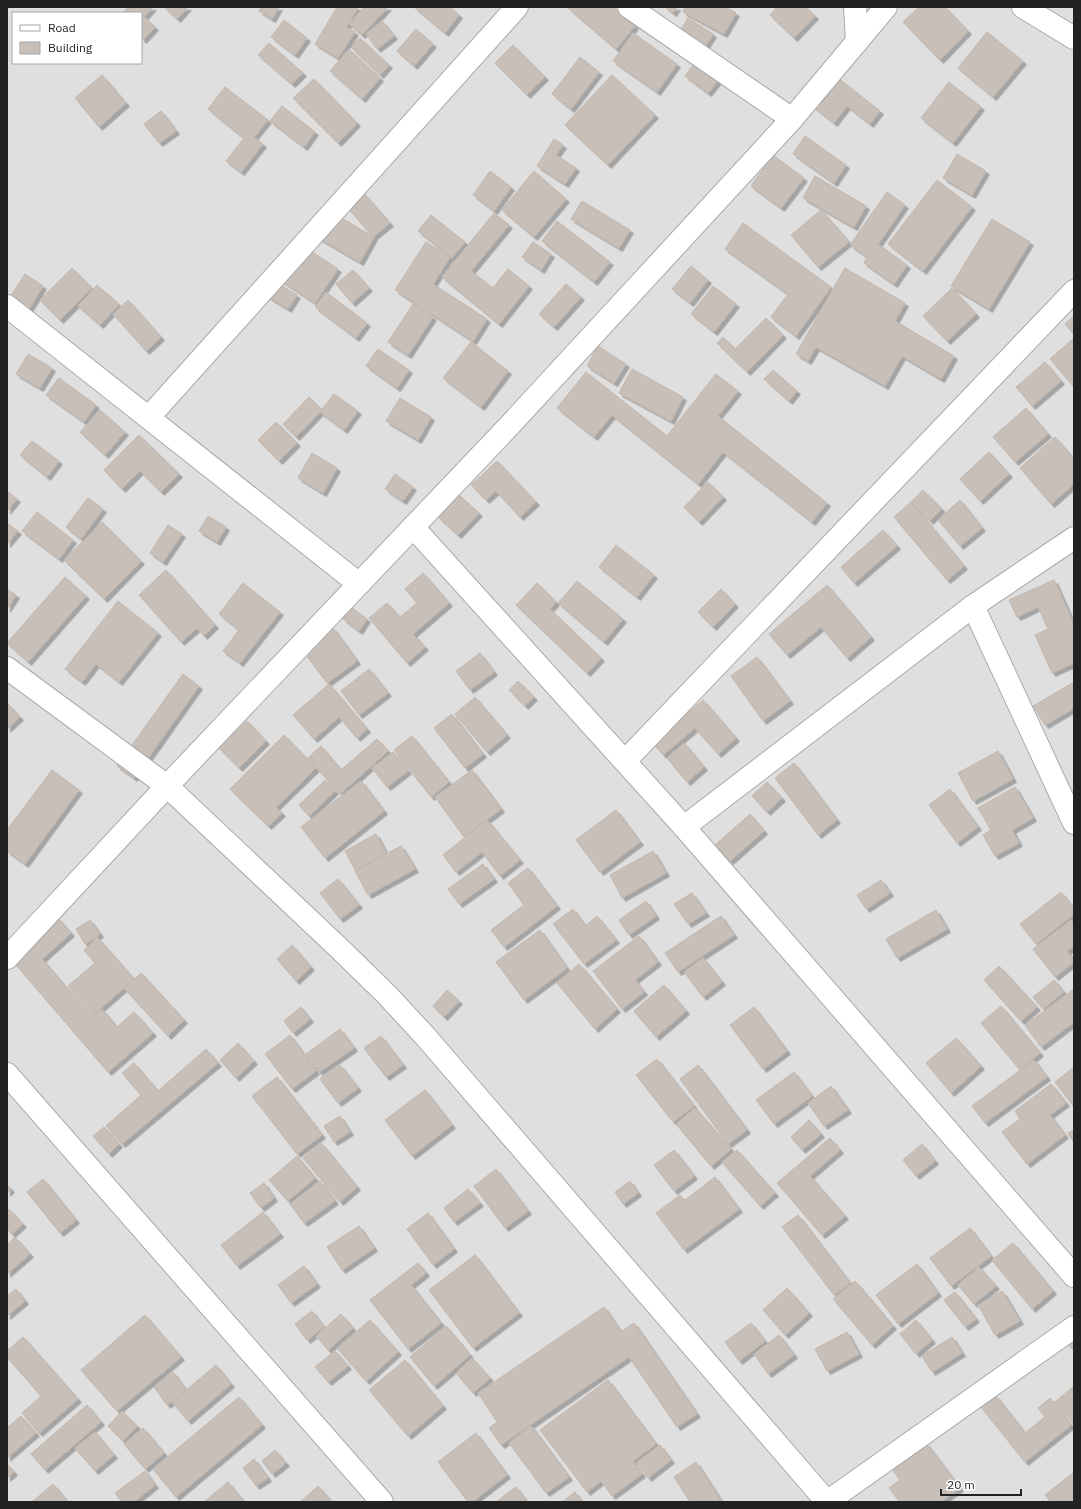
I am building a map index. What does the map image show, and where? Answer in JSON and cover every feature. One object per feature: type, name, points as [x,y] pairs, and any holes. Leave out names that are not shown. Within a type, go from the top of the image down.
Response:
[{"type":"street","points":[[149,417],[517,7]]},
{"type":"street","points":[[629,7],[792,119]]},
{"type":"street","points":[[855,7],[856,42]]},
{"type":"street","points":[[7,958],[167,786],[509,426],[792,119],[886,7]]},
{"type":"street","points":[[1023,7],[1074,38]]},
{"type":"street","points":[[625,761],[1074,291]]},
{"type":"street","points":[[7,306],[359,584]]},
{"type":"street","points":[[413,527],[684,827],[1074,1276]]},
{"type":"street","points":[[684,827],[973,606],[1074,538]]},
{"type":"street","points":[[973,606],[1074,823]]},
{"type":"street","points":[[7,668],[167,786],[341,950],[387,996],[425,1036],[827,1502],[1074,1327]]},
{"type":"street","points":[[7,1074],[382,1502]]},
{"type":"shaded area","points":[[7,7],[1074,7],[1074,1502],[7,1502]]},
{"type":"building","points":[[128,7],[153,7],[144,17],[155,27],[143,40],[142,12],[124,12]]},
{"type":"building","points":[[164,7],[188,7],[177,19]]},
{"type":"building","points":[[261,7],[279,7],[272,19],[259,11]]},
{"type":"building","points":[[337,7],[358,8],[346,27],[355,32],[338,58],[315,44]]},
{"type":"building","points":[[364,7],[388,7],[362,35],[349,24]]},
{"type":"building","points":[[414,7],[450,7],[459,15],[445,33]]},
{"type":"building","points":[[567,7],[613,7],[635,26],[616,49]]},
{"type":"building","points":[[665,7],[677,7],[673,13]]},
{"type":"building","points":[[685,7],[725,7],[736,13],[724,34],[683,12]]},
{"type":"building","points":[[777,7],[806,7],[815,16],[794,38],[770,15]]},
{"type":"building","points":[[919,7],[945,7],[968,31],[940,60],[903,22]]},
{"type":"building","points":[[688,18],[713,34],[701,53],[676,38]]},
{"type":"building","points":[[284,20],[307,38],[295,55],[271,37]]},
{"type":"building","points":[[382,21],[394,36],[377,49],[366,34]]},
{"type":"building","points":[[416,29],[433,44],[414,66],[397,51]]},
{"type":"building","points":[[987,32],[1023,61],[993,97],[958,68]]},
{"type":"building","points":[[633,33],[677,64],[657,92],[613,61]]},
{"type":"building","points":[[360,38],[389,65],[380,75],[351,47]]},
{"type":"building","points":[[269,43],[303,73],[292,84],[258,55]]},
{"type":"building","points":[[513,45],[545,77],[527,95],[495,63]]},
{"type":"building","points":[[349,49],[380,78],[362,99],[330,71]]},
{"type":"building","points":[[580,57],[599,72],[571,109],[552,94]]},
{"type":"building","points":[[697,60],[720,78],[708,93],[685,76]]},
{"type":"building","points":[[833,74],[880,111],[870,124],[847,106],[834,123],[810,104]]},
{"type":"building","points":[[102,75],[126,103],[99,127],[75,98]]},
{"type":"building","points":[[612,75],[655,115],[608,165],[565,125]]},
{"type":"building","points":[[314,79],[357,123],[338,143],[293,98]]},
{"type":"building","points":[[949,82],[981,107],[953,143],[921,118]]},
{"type":"building","points":[[225,87],[268,120],[254,137],[263,144],[241,172],[226,161],[244,138],[208,109]]},
{"type":"building","points":[[282,106],[315,132],[304,147],[270,121]]},
{"type":"building","points":[[161,111],[176,131],[159,143],[144,124]]},
{"type":"building","points":[[805,136],[846,165],[834,183],[793,154]]},
{"type":"building","points":[[554,139],[563,145],[556,155],[576,168],[565,184],[537,166]]},
{"type":"building","points":[[957,154],[986,171],[972,195],[943,178]]},
{"type":"building","points":[[773,155],[804,178],[781,208],[751,186]]},
{"type":"building","points":[[490,171],[511,187],[494,211],[473,195]]},
{"type":"building","points":[[534,171],[566,199],[534,237],[502,210]]},
{"type":"building","points":[[815,176],[866,206],[854,227],[803,198]]},
{"type":"building","points":[[937,180],[972,207],[923,271],[888,244]]},
{"type":"building","points":[[357,186],[390,223],[373,237],[341,200]]},
{"type":"building","points":[[887,192],[905,205],[878,244],[907,265],[894,284],[864,263],[867,257],[850,245]]},
{"type":"building","points":[[582,201],[630,230],[619,248],[571,219]]},
{"type":"building","points":[[821,210],[849,242],[818,267],[791,235]]},
{"type":"building","points":[[331,212],[374,237],[360,262],[317,237]]},
{"type":"building","points":[[494,213],[509,225],[471,271],[493,288],[508,269],[529,286],[499,324],[442,277]]},
{"type":"building","points":[[431,215],[465,242],[452,258],[418,231]]},
{"type":"building","points":[[992,219],[1030,242],[989,309],[951,286]]},
{"type":"building","points":[[557,221],[610,262],[594,282],[542,241]]},
{"type":"building","points":[[743,223],[831,287],[796,336],[771,317],[788,294],[725,249]]},
{"type":"building","points":[[426,242],[450,257],[433,284],[487,319],[473,341],[395,290]]},
{"type":"building","points":[[533,242],[551,254],[541,270],[522,257]]},
{"type":"building","points":[[302,245],[338,269],[315,303],[279,279]]},
{"type":"building","points":[[691,266],[708,280],[690,303],[672,289]]},
{"type":"building","points":[[72,268],[92,288],[60,320],[40,300]]},
{"type":"building","points":[[845,268],[905,303],[895,321],[954,356],[941,379],[902,356],[885,386],[816,347],[808,361],[796,354]]},
{"type":"building","points":[[353,270],[369,288],[352,303],[336,284]]},
{"type":"building","points":[[25,274],[43,286],[29,309],[10,297]]},
{"type":"building","points":[[276,282],[297,295],[288,309],[267,296]]},
{"type":"building","points":[[566,284],[581,297],[554,327],[539,314]]},
{"type":"building","points":[[97,285],[119,304],[100,325],[78,306]]},
{"type":"building","points":[[713,286],[736,304],[714,332],[691,314]]},
{"type":"building","points":[[952,288],[976,314],[947,341],[923,316]]},
{"type":"building","points":[[326,292],[367,323],[356,338],[315,307]]},
{"type":"building","points":[[128,300],[161,337],[146,351],[113,314]]},
{"type":"building","points":[[413,304],[433,317],[408,355],[388,342]]},
{"type":"building","points":[[1074,316],[1074,335],[1065,324]]},
{"type":"building","points":[[766,318],[783,335],[747,372],[717,343],[723,337],[735,349]]},
{"type":"building","points":[[1074,338],[1074,387],[1050,359]]},
{"type":"building","points":[[471,342],[508,371],[481,407],[443,378]]},
{"type":"building","points":[[598,346],[626,364],[614,383],[587,366]]},
{"type":"building","points":[[378,349],[409,370],[397,388],[366,366]]},
{"type":"building","points":[[28,354],[52,368],[40,388],[16,374]]},
{"type":"building","points":[[1045,362],[1061,381],[1032,406],[1016,387]]},
{"type":"building","points":[[632,369],[683,397],[671,421],[619,393]]},
{"type":"building","points":[[773,370],[797,391],[789,401],[764,379]]},
{"type":"building","points":[[586,372],[667,436],[716,374],[738,391],[718,416],[827,503],[812,522],[723,452],[698,484],[612,415],[594,437],[557,408]]},
{"type":"building","points":[[59,378],[96,405],[84,422],[46,395]]},
{"type":"building","points":[[334,394],[358,411],[344,430],[320,412]]},
{"type":"building","points":[[309,397],[322,410],[296,437],[283,424]]},
{"type":"building","points":[[400,398],[431,417],[418,440],[386,421]]},
{"type":"building","points":[[1026,408],[1048,434],[1015,462],[993,437]]},
{"type":"building","points":[[100,410],[125,432],[105,455],[80,432]]},
{"type":"building","points":[[276,422],[297,443],[279,461],[258,440]]},
{"type":"building","points":[[139,435],[179,474],[161,492],[140,471],[122,489],[104,470]]},
{"type":"building","points":[[1055,437],[1074,459],[1074,484],[1051,504],[1020,468]]},
{"type":"building","points":[[32,441],[59,461],[47,477],[20,455]]},
{"type":"building","points":[[989,452],[1009,474],[980,501],[960,479]]},
{"type":"building","points":[[312,453],[337,468],[323,493],[298,478]]},
{"type":"building","points":[[497,461],[536,502],[520,517],[496,491],[486,500],[471,485]]},
{"type":"building","points":[[395,474],[413,487],[403,501],[385,489]]},
{"type":"building","points":[[708,482],[723,497],[699,522],[684,507]]},
{"type":"building","points":[[923,490],[942,509],[930,521],[911,502]]},
{"type":"building","points":[[7,491],[17,499],[7,511]]},
{"type":"building","points":[[459,495],[479,513],[458,535],[439,518]]},
{"type":"building","points":[[88,498],[103,509],[81,539],[66,527]]},
{"type":"building","points":[[960,500],[982,528],[960,546],[938,520]]},
{"type":"building","points":[[911,502],[964,566],[947,580],[894,517]]},
{"type":"building","points":[[37,512],[73,540],[59,559],[22,531]]},
{"type":"building","points":[[208,516],[226,527],[217,542],[199,531]]},
{"type":"building","points":[[102,522],[141,561],[104,599],[64,560]]},
{"type":"building","points":[[7,523],[18,531],[7,544]]},
{"type":"building","points":[[168,525],[182,534],[163,562],[150,553]]},
{"type":"building","points":[[883,530],[897,546],[854,583],[841,567]]},
{"type":"building","points":[[616,545],[654,575],[637,597],[599,567]]},
{"type":"building","points":[[166,570],[215,625],[204,636],[197,628],[181,642],[139,595]]},
{"type":"building","points":[[423,573],[449,603],[413,634],[425,647],[407,663],[369,618],[387,603],[400,617],[417,603],[405,589]]},
{"type":"building","points":[[65,577],[86,596],[28,662],[7,643]]},
{"type":"building","points":[[1054,580],[1074,625],[1074,663],[1052,673],[1035,635],[1048,629],[1038,607],[1017,617],[1009,600]]},
{"type":"building","points":[[577,581],[623,619],[604,642],[558,603]]},
{"type":"building","points":[[243,583],[280,612],[240,663],[223,651],[239,630],[219,614]]},
{"type":"building","points":[[537,583],[556,602],[550,609],[601,658],[587,673],[516,605]]},
{"type":"building","points":[[827,585],[871,637],[847,658],[821,627],[787,655],[769,634]]},
{"type":"building","points":[[7,589],[16,595],[7,609]]},
{"type":"building","points":[[721,589],[735,604],[713,627],[698,612]]},
{"type":"building","points":[[118,601],[158,633],[119,682],[96,664],[82,682],[65,669]]},
{"type":"building","points":[[351,607],[367,619],[359,631],[343,619]]},
{"type":"building","points":[[333,628],[357,661],[327,683],[303,651]]},
{"type":"building","points":[[480,653],[494,672],[470,690],[456,671]]},
{"type":"building","points":[[757,657],[790,701],[763,721],[731,676]]},
{"type":"building","points":[[369,669],[388,693],[359,715],[341,691]]},
{"type":"building","points":[[183,674],[199,686],[134,778],[117,766]]},
{"type":"building","points":[[518,681],[534,697],[525,706],[509,690]]},
{"type":"building","points":[[1074,682],[1074,708],[1045,725],[1033,706]]},
{"type":"building","points":[[329,684],[367,729],[357,738],[339,717],[314,739],[293,715]]},
{"type":"building","points":[[475,697],[507,735],[487,752],[455,714]]},
{"type":"building","points":[[703,700],[736,738],[718,754],[695,728],[663,755],[653,743]]},
{"type":"building","points":[[7,703],[20,717],[7,729]]},
{"type":"building","points":[[452,714],[483,754],[465,768],[434,728]]},
{"type":"building","points":[[247,721],[266,741],[239,768],[219,748]]},
{"type":"building","points":[[284,735],[316,768],[276,807],[282,813],[268,826],[230,789]]},
{"type":"building","points":[[412,736],[449,782],[431,797],[394,750]]},
{"type":"building","points":[[377,739],[388,751],[340,794],[308,758],[321,746],[341,770]]},
{"type":"building","points":[[684,743],[704,767],[687,782],[667,758]]},
{"type":"building","points":[[998,751],[1013,779],[973,801],[958,773]]},
{"type":"building","points":[[393,752],[408,771],[387,787],[372,768]]},
{"type":"building","points":[[794,763],[837,820],[818,835],[775,778]]},
{"type":"building","points":[[52,770],[79,790],[25,864],[7,851],[7,830]]},
{"type":"building","points":[[472,770],[501,809],[464,837],[435,797]]},
{"type":"building","points":[[325,780],[335,791],[309,816],[299,805]]},
{"type":"building","points":[[361,781],[384,811],[325,858],[301,827]]},
{"type":"building","points":[[767,782],[782,798],[767,812],[752,796]]},
{"type":"building","points":[[1015,787],[1033,818],[1012,830],[1019,843],[995,856],[983,835],[991,830],[978,808]]},
{"type":"building","points":[[950,789],[978,827],[957,843],[929,805]]},
{"type":"building","points":[[616,810],[640,842],[600,872],[576,840]]},
{"type":"building","points":[[750,814],[764,831],[730,861],[715,845]]},
{"type":"building","points":[[487,820],[520,860],[500,876],[482,852],[456,872],[443,855]]},
{"type":"building","points":[[376,834],[386,853],[355,870],[345,851]]},
{"type":"building","points":[[401,846],[415,869],[368,895],[355,871]]},
{"type":"building","points":[[653,851],[666,873],[622,898],[610,875]]},
{"type":"building","points":[[483,864],[494,879],[459,904],[448,889]]},
{"type":"building","points":[[528,868],[557,906],[504,947],[491,930],[524,905],[508,883]]},
{"type":"building","points":[[338,879],[359,905],[340,919],[320,893]]},
{"type":"building","points":[[881,880],[890,893],[866,909],[857,895]]},
{"type":"building","points":[[1061,892],[1074,909],[1074,914],[1036,944],[1020,924]]},
{"type":"building","points":[[692,893],[706,913],[688,924],[674,904]]},
{"type":"building","points":[[646,901],[656,916],[629,935],[619,920]]},
{"type":"building","points":[[573,909],[585,926],[597,916],[616,940],[584,964],[553,924]]},
{"type":"building","points":[[936,910],[947,929],[897,958],[886,939]]},
{"type":"building","points":[[721,916],[734,935],[678,972],[665,953]]},
{"type":"building","points":[[58,918],[71,933],[42,959],[92,1017],[102,1009],[117,1027],[134,1012],[153,1033],[108,1072],[11,959]]},
{"type":"building","points":[[90,920],[100,934],[85,944],[76,929]]},
{"type":"building","points":[[1071,920],[1074,924],[1074,946],[1067,951],[1074,962],[1055,977],[1033,949]]},
{"type":"building","points":[[540,930],[567,968],[524,1000],[496,962]]},
{"type":"building","points":[[639,936],[658,962],[635,980],[644,992],[622,1009],[593,971]]},
{"type":"building","points":[[97,937],[134,979],[93,1015],[68,986],[95,963],[84,950]]},
{"type":"building","points":[[292,945],[311,967],[296,981],[277,959]]},
{"type":"building","points":[[703,958],[722,982],[703,997],[684,972]]},
{"type":"building","points":[[579,964],[617,1009],[595,1029],[557,983]]},
{"type":"building","points":[[999,966],[1037,1007],[1021,1021],[984,980]]},
{"type":"building","points":[[141,973],[184,1020],[168,1036],[124,988]]},
{"type":"building","points":[[1054,980],[1064,992],[1043,1009],[1033,997]]},
{"type":"building","points":[[664,985],[686,1011],[656,1037],[634,1011]]},
{"type":"building","points":[[1074,989],[1074,1022],[1041,1047],[1025,1025]]},
{"type":"building","points":[[447,990],[459,1001],[444,1017],[433,1006]]},
{"type":"building","points":[[1001,1006],[1040,1053],[1020,1070],[981,1023]]},
{"type":"building","points":[[301,1007],[310,1019],[293,1033],[284,1021]]},
{"type":"building","points":[[754,1007],[787,1051],[763,1069],[730,1025]]},
{"type":"building","points":[[340,1029],[354,1048],[319,1072],[306,1054]]},
{"type":"building","points":[[290,1035],[316,1071],[292,1089],[265,1054]]},
{"type":"building","points":[[381,1036],[403,1065],[386,1077],[364,1048]]},
{"type":"building","points":[[956,1038],[981,1066],[951,1093],[926,1063]]},
{"type":"building","points":[[238,1043],[254,1061],[236,1078],[220,1060]]},
{"type":"building","points":[[206,1049],[218,1063],[122,1144],[106,1126],[141,1095],[122,1073],[134,1063],[158,1091]]},
{"type":"building","points":[[657,1059],[694,1106],[673,1122],[636,1075]]},
{"type":"building","points":[[1034,1060],[1047,1077],[985,1123],[972,1106]]},
{"type":"building","points":[[340,1065],[358,1088],[338,1103],[320,1079]]},
{"type":"building","points":[[698,1065],[747,1130],[728,1144],[680,1079]]},
{"type":"building","points":[[1074,1067],[1074,1107],[1055,1082]]},
{"type":"building","points":[[794,1072],[812,1096],[774,1124],[756,1100]]},
{"type":"building","points":[[277,1077],[322,1135],[297,1154],[252,1096]]},
{"type":"building","points":[[1051,1084],[1066,1103],[1050,1115],[1065,1135],[1027,1164],[1002,1132],[1020,1119],[1015,1111]]},
{"type":"building","points":[[831,1086],[848,1110],[824,1126],[808,1103]]},
{"type":"building","points":[[425,1090],[452,1125],[412,1156],[385,1120]]},
{"type":"building","points":[[695,1108],[731,1149],[711,1166],[676,1124]]},
{"type":"building","points":[[340,1116],[350,1132],[334,1142],[324,1126]]},
{"type":"building","points":[[809,1120],[821,1134],[802,1150],[791,1137]]},
{"type":"building","points":[[104,1127],[119,1144],[109,1154],[93,1136]]},
{"type":"building","points":[[1074,1130],[1074,1143],[1068,1133]]},
{"type":"building","points":[[830,1138],[840,1150],[810,1176],[845,1216],[822,1235],[777,1183]]},
{"type":"building","points":[[321,1143],[357,1187],[340,1202],[303,1158]]},
{"type":"building","points":[[922,1144],[935,1161],[916,1176],[903,1160]]},
{"type":"building","points":[[674,1150],[694,1176],[674,1191],[654,1165]]},
{"type":"building","points":[[737,1150],[775,1193],[760,1206],[722,1162]]},
{"type":"building","points":[[297,1156],[315,1178],[288,1201],[269,1180]]},
{"type":"building","points":[[496,1169],[528,1211],[505,1228],[474,1186]]},
{"type":"building","points":[[715,1177],[739,1209],[684,1250],[656,1213],[680,1195],[684,1201]]},
{"type":"building","points":[[43,1179],[76,1220],[60,1233],[27,1192]]},
{"type":"building","points":[[320,1181],[335,1201],[304,1223],[290,1204]]},
{"type":"building","points":[[630,1181],[638,1193],[623,1204],[615,1192]]},
{"type":"building","points":[[264,1183],[274,1198],[261,1208],[250,1193]]},
{"type":"building","points":[[7,1185],[11,1189],[7,1193]]},
{"type":"building","points":[[468,1189],[480,1203],[454,1222],[444,1208]]},
{"type":"building","points":[[9,1209],[23,1224],[12,1234],[7,1229],[7,1211]]},
{"type":"building","points":[[263,1212],[280,1234],[237,1266],[221,1245]]},
{"type":"building","points":[[428,1213],[454,1249],[433,1265],[407,1229]]},
{"type":"building","points":[[798,1215],[850,1283],[834,1295],[782,1227]]},
{"type":"building","points":[[359,1226],[374,1248],[342,1270],[327,1247]]},
{"type":"building","points":[[970,1228],[991,1256],[951,1286],[930,1258]]},
{"type":"building","points":[[15,1237],[30,1254],[7,1274],[7,1245]]},
{"type":"building","points":[[1013,1243],[1053,1291],[1032,1309],[992,1260]]},
{"type":"building","points":[[475,1255],[519,1313],[473,1348],[429,1290]]},
{"type":"building","points":[[418,1263],[426,1273],[411,1285],[441,1323],[408,1349],[370,1300]]},
{"type":"building","points":[[917,1264],[938,1293],[898,1324],[876,1295]]},
{"type":"building","points":[[304,1266],[317,1284],[291,1303],[278,1285]]},
{"type":"building","points":[[979,1267],[996,1286],[974,1304],[958,1285]]},
{"type":"building","points":[[855,1281],[893,1326],[872,1345],[833,1299]]},
{"type":"building","points":[[787,1288],[809,1313],[785,1335],[763,1310]]},
{"type":"building","points":[[16,1289],[25,1301],[7,1316],[7,1296]]},
{"type":"building","points":[[1002,1291],[1020,1321],[995,1335],[978,1305]]},
{"type":"building","points":[[955,1292],[976,1319],[965,1327],[944,1300]]},
{"type":"building","points":[[604,1307],[621,1332],[634,1323],[697,1414],[677,1427],[629,1357],[501,1445],[489,1428],[497,1422],[478,1393]]},
{"type":"building","points":[[312,1311],[324,1327],[307,1340],[295,1324]]},
{"type":"building","points":[[341,1314],[353,1328],[328,1350],[316,1336]]},
{"type":"building","points":[[145,1315],[181,1357],[117,1411],[81,1370]]},
{"type":"building","points":[[370,1320],[398,1352],[366,1381],[337,1348]]},
{"type":"building","points":[[916,1320],[932,1340],[916,1354],[900,1334]]},
{"type":"building","points":[[751,1323],[765,1341],[739,1361],[725,1342]]},
{"type":"building","points":[[446,1326],[470,1355],[434,1386],[410,1357]]},
{"type":"building","points":[[847,1332],[859,1354],[827,1371],[815,1349]]},
{"type":"building","points":[[779,1335],[794,1355],[768,1374],[754,1354]]},
{"type":"building","points":[[23,1337],[78,1399],[39,1433],[22,1413],[41,1396],[7,1357],[7,1351]]},
{"type":"building","points":[[952,1337],[962,1353],[932,1372],[922,1356]]},
{"type":"building","points":[[1074,1339],[1074,1351],[1068,1344]]},
{"type":"building","points":[[335,1351],[348,1366],[328,1382],[315,1367]]},
{"type":"building","points":[[472,1358],[490,1378],[473,1393],[456,1373]]},
{"type":"building","points":[[405,1360],[443,1406],[408,1436],[369,1390]]},
{"type":"building","points":[[216,1365],[231,1384],[188,1421],[172,1402]]},
{"type":"building","points":[[173,1372],[186,1390],[167,1405],[154,1387]]},
{"type":"building","points":[[608,1380],[656,1444],[633,1461],[642,1474],[612,1496],[601,1481],[587,1492],[540,1430]]},
{"type":"building","points":[[1074,1386],[1074,1422],[1073,1423],[1055,1402]]},
{"type":"building","points":[[995,1395],[1025,1433],[1045,1417],[1038,1408],[1050,1398],[1071,1425],[1025,1462],[980,1406]]},
{"type":"building","points":[[239,1397],[262,1425],[176,1497],[153,1469]]},
{"type":"building","points":[[87,1405],[101,1422],[45,1470],[31,1454]]},
{"type":"building","points":[[122,1411],[137,1426],[123,1441],[108,1426]]},
{"type":"building","points":[[21,1416],[36,1433],[7,1458],[7,1428]]},
{"type":"building","points":[[531,1426],[569,1477],[546,1493],[509,1443]]},
{"type":"building","points":[[143,1428],[164,1453],[145,1469],[124,1444]]},
{"type":"building","points":[[95,1432],[114,1455],[95,1471],[75,1448]]},
{"type":"building","points":[[476,1433],[507,1475],[472,1502],[468,1502],[438,1462]]},
{"type":"building","points":[[926,1443],[960,1488],[941,1502],[900,1502],[889,1488],[900,1480],[892,1469]]},
{"type":"building","points":[[660,1445],[671,1460],[648,1478],[637,1462]]},
{"type":"building","points":[[275,1450],[286,1463],[272,1474],[262,1461]]},
{"type":"building","points":[[254,1459],[268,1478],[256,1486],[243,1468]]},
{"type":"building","points":[[696,1462],[722,1502],[690,1502],[674,1477]]},
{"type":"building","points":[[7,1464],[14,1472],[7,1478]]},
{"type":"building","points":[[145,1471],[155,1485],[134,1502],[122,1502],[115,1493]]},
{"type":"building","points":[[1074,1472],[1074,1502],[1051,1502],[1045,1495]]},
{"type":"building","points":[[228,1482],[244,1502],[204,1502]]},
{"type":"building","points":[[53,1484],[68,1502],[32,1502]]},
{"type":"building","points":[[318,1486],[332,1502],[300,1502]]},
{"type":"building","points":[[516,1487],[527,1502],[496,1502]]},
{"type":"building","points":[[575,1492],[582,1502],[562,1502]]}]
